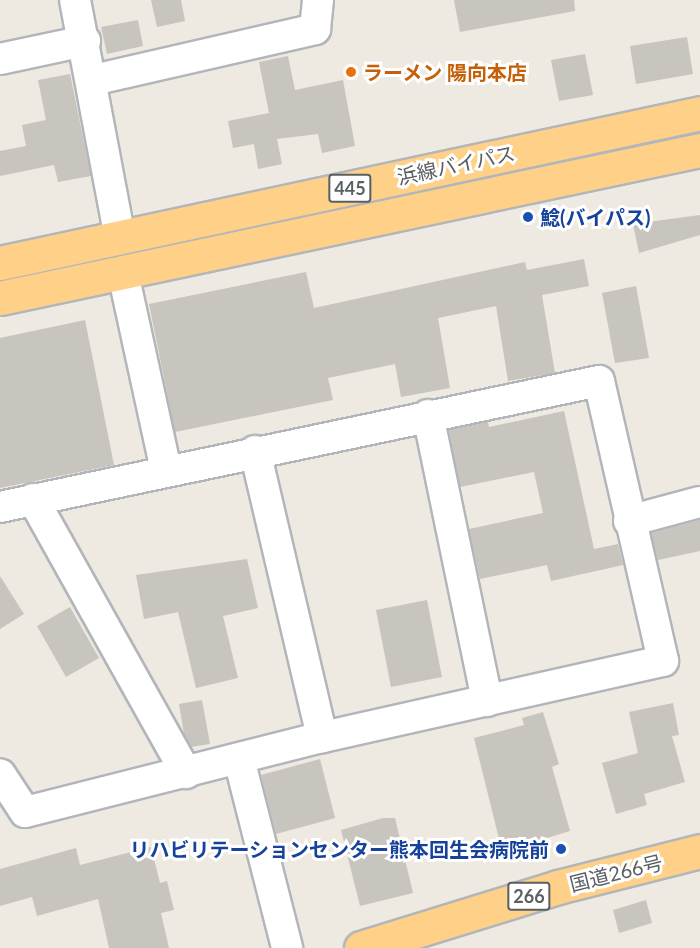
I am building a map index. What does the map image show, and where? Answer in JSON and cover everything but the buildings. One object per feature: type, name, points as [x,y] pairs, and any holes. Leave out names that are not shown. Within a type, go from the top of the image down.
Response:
[{"type":"highway","name":"浜線バイパス","points":[[0,263],[700,112]]},
{"type":"highway","name":"浜線バイパス","points":[[0,298],[700,150]]},
{"type":"highway","name":"国道266号","points":[[361,948],[558,887],[700,851]]},
{"type":"street","points":[[75,0],[86,41],[120,238]]},
{"type":"street","points":[[93,80],[315,28],[318,0]]},
{"type":"street","points":[[0,59],[86,41]]},
{"type":"street","points":[[123,273],[166,471]]},
{"type":"street","points":[[0,507],[255,451],[599,381],[629,521],[663,661],[322,737],[25,813],[0,774]]},
{"type":"street","points":[[428,416],[488,700]]},
{"type":"street","points":[[255,451],[322,737]]},
{"type":"street","points":[[33,500],[186,773]]},
{"type":"street","points":[[629,521],[700,502]]},
{"type":"street","points":[[239,759],[288,948]]},
{"type":"place","name":"ラーメン 陽向本店","points":[[351,72]]},
{"type":"place","name":"鯰(バイパス)","points":[[528,217]]},
{"type":"place","name":"リハビリテーションセンター熊本回生会病院前","points":[[561,849]]}]
